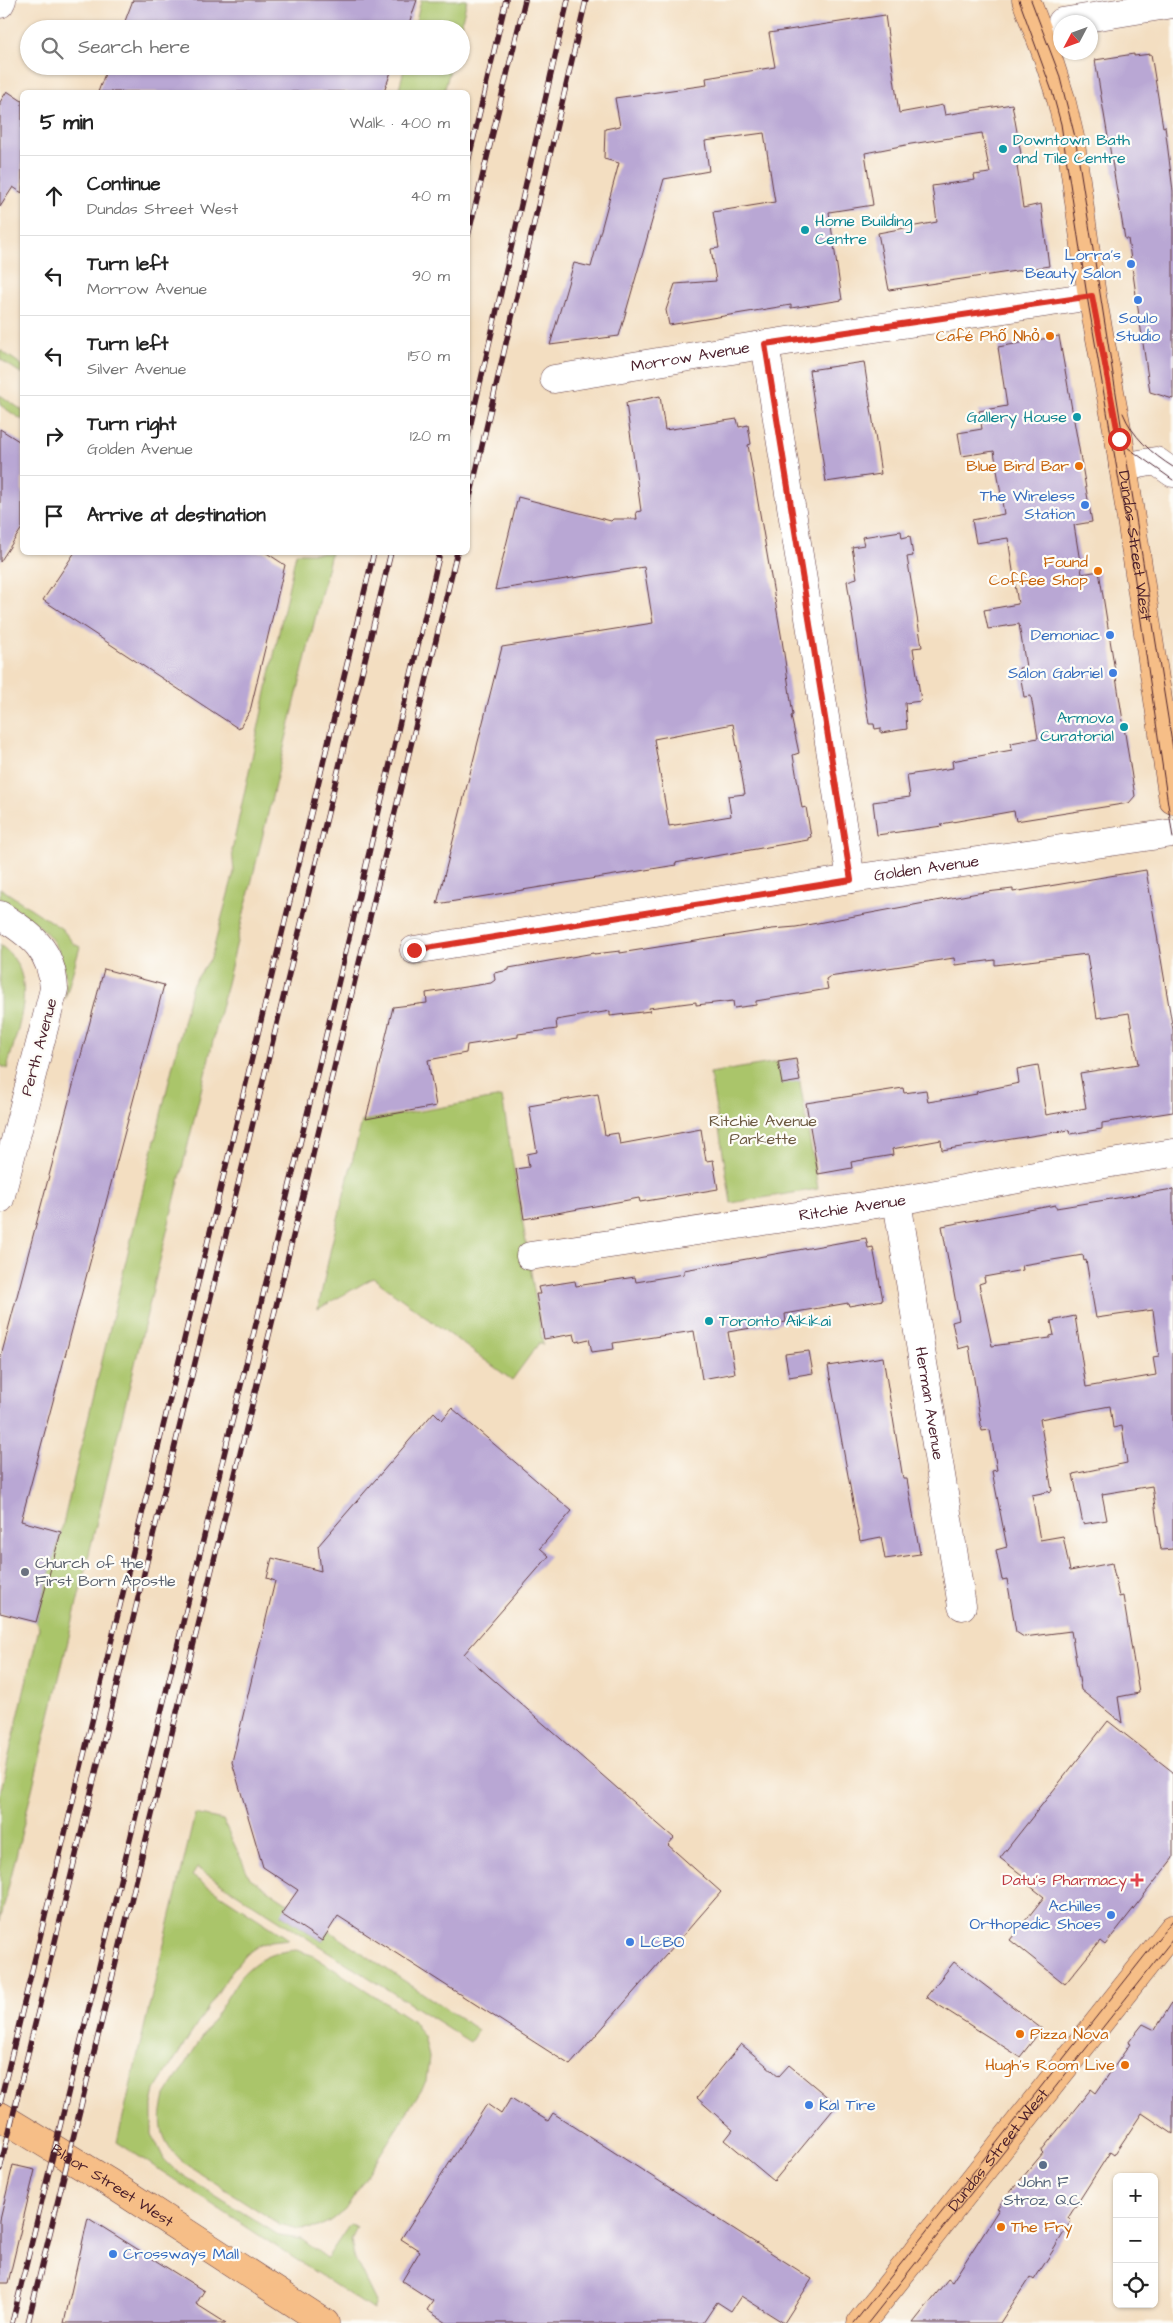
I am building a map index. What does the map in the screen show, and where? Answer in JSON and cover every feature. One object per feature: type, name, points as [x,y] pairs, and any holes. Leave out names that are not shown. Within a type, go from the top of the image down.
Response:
[{"type":"main road","name":"Dundas Street West","points":[[1026,0],[1053,24]]},
{"type":"main road","name":"Dundas Street West","points":[[1057,60],[1061,99],[1070,137],[1092,296],[1124,467],[1173,800]]},
{"type":"main road","name":"Dundas Street West","points":[[861,2323],[1173,1929]]},
{"type":"main road","name":"Bloor Street West","points":[[0,2116],[110,2183],[324,2323]]},
{"type":"street","points":[[0,4],[2,0]]},
{"type":"street","points":[[1098,16],[1173,4]]},
{"type":"street","name":"Morrow Avenue","points":[[554,379],[765,344],[1092,296]]},
{"type":"street","points":[[765,344],[851,880]]},
{"type":"street","points":[[1124,467],[1156,461],[1173,472]]},
{"type":"street","name":"Golden Avenue","points":[[414,950],[851,880],[1173,833]]},
{"type":"street","name":"Perth Avenue","points":[[0,915],[30,936],[42,949],[52,972],[54,989],[0,1199]]},
{"type":"street","name":"Ritchie Avenue","points":[[530,1256],[897,1201],[1062,1171],[1173,1154]]},
{"type":"street","name":"Herman Avenue","points":[[897,1201],[962,1606]]},
{"type":"green space","points":[[421,0],[467,0],[462,20],[416,20]]},
{"type":"green space","points":[[403,75],[449,75],[445,90],[399,90]]},
{"type":"green space","points":[[0,350],[20,364],[20,373],[0,359]]},
{"type":"green space","points":[[0,395],[20,409],[20,419],[0,405]]},
{"type":"green space","points":[[296,555],[331,555],[0,1922],[0,1794],[39,1628],[36,1622],[61,1532],[192,985],[211,958],[234,872],[232,850]]},
{"type":"green space","points":[[0,888],[62,929],[74,944],[80,947],[65,999],[63,964],[58,950],[41,927],[0,898]]},
{"type":"green space","points":[[0,945],[13,957],[20,971],[23,987],[20,1020],[7,1069],[0,1065]]},
{"type":"green space","name":"Ritchie Avenue Parkette","points":[[796,1059],[818,1189],[731,1203],[710,1073]]},
{"type":"green space","points":[[502,1097],[543,1345],[539,1343],[512,1380],[373,1278],[318,1309],[362,1121]]},
{"type":"green space","points":[[195,1814],[223,1820],[250,1878],[478,2030],[470,2042],[197,1868],[192,1876],[289,1939],[271,1941],[258,1946],[246,1954],[231,1972],[155,2090],[152,2105],[152,2134],[164,2159],[175,2170],[280,2236],[301,2239],[327,2258],[350,2224],[357,2228],[351,2240],[354,2257],[376,2302],[373,2310],[117,2142]],"holes":[[[281,1914],[327,1933],[322,1941]]]},
{"type":"green space","points":[[296,1950],[312,1955],[412,2020],[424,2037],[429,2057],[426,2082],[345,2210],[331,2221],[315,2228],[298,2229],[279,2224],[180,2160],[168,2145],[161,2123],[165,2096],[240,1977],[252,1965],[265,1958]]},
{"type":"building","points":[[133,0],[417,0],[410,20],[125,20]]},
{"type":"building","points":[[885,15],[899,113],[943,105],[945,115],[1012,104],[1023,165],[1017,166],[1023,208],[1041,204],[1049,266],[889,290],[878,233],[937,222],[932,186],[975,180],[974,175],[990,173],[982,133],[911,144],[865,153],[873,205],[829,212],[842,300],[791,308],[791,305],[669,325],[666,310],[675,284],[716,281],[711,249],[719,248],[713,212],[775,202],[764,133],[705,141],[709,171],[664,179],[619,336],[550,345],[574,263],[591,267],[619,163],[604,159],[605,129],[620,126],[615,98],[707,85],[706,78],[775,67],[769,33]]},
{"type":"building","points":[[1134,54],[1134,56],[1151,54],[1163,127],[1165,126],[1173,191],[1173,399],[1150,392],[1128,239],[1125,239],[1095,60]]},
{"type":"building","points":[[105,75],[390,75],[385,90],[99,90]]},
{"type":"building","points":[[7,91],[20,100],[20,192],[13,187],[0,207],[0,102]]},
{"type":"building","points":[[1059,336],[1092,522],[1074,525],[1082,574],[1099,571],[1135,796],[1129,803],[1016,821],[1014,811],[941,824],[942,826],[877,835],[873,802],[910,797],[907,775],[953,768],[952,761],[1012,750],[1011,743],[1038,738],[1031,696],[1024,697],[1019,668],[1026,667],[1019,624],[988,629],[984,610],[1018,604],[1008,538],[976,543],[972,520],[1004,514],[994,451],[962,456],[958,433],[982,429],[979,411],[1007,406],[998,347]]},
{"type":"building","points":[[864,362],[881,474],[826,482],[809,370]]},
{"type":"building","points":[[660,396],[665,430],[737,419],[739,427],[748,425],[751,444],[748,445],[782,640],[793,715],[791,716],[799,753],[793,755],[802,808],[806,807],[811,837],[808,840],[675,863],[676,865],[437,904],[502,647],[653,623],[644,567],[495,590],[518,497],[611,521],[613,519],[637,519],[636,512],[641,511],[626,403]],"holes":[[[733,724],[745,794],[728,796],[731,816],[669,826],[654,739]]]},
{"type":"building","points":[[0,429],[20,442],[20,531],[0,562]]},
{"type":"building","points":[[901,531],[902,538],[910,536],[913,556],[907,557],[922,647],[913,648],[921,701],[905,703],[907,729],[881,733],[881,728],[875,729],[874,724],[869,724],[847,581],[857,578],[852,547],[864,545],[862,537]]},
{"type":"building","points":[[73,555],[270,555],[285,565],[250,711],[239,729],[43,600]]},
{"type":"building","points":[[1146,870],[1173,1030],[1173,1112],[1102,1123],[1102,1129],[1070,1134],[1069,1130],[942,1150],[941,1140],[892,1149],[893,1155],[851,1162],[852,1168],[818,1174],[806,1103],[903,1088],[904,1093],[926,1090],[928,1102],[977,1094],[976,1092],[1019,1083],[1017,1069],[1038,1065],[1046,1115],[1086,1108],[1080,1073],[1138,1064],[1129,1013],[1097,1018],[1087,954],[995,965],[995,960],[955,965],[954,958],[829,977],[826,979],[828,989],[756,1001],[756,1005],[734,1008],[733,1001],[696,1005],[696,1002],[649,1008],[650,1011],[610,1016],[610,1011],[556,1020],[557,1029],[518,1034],[518,1037],[467,1045],[466,1053],[428,1060],[436,1106],[366,1119],[393,1007],[427,1003],[426,993],[491,983],[495,980],[494,973],[509,970],[509,968],[594,953],[620,951],[620,953],[772,929],[796,927],[978,893],[1013,889],[1013,892]]},
{"type":"building","points":[[104,969],[164,985],[21,1521],[61,1532],[36,1622],[0,1613],[0,1360]]},
{"type":"building","points":[[796,1059],[800,1081],[782,1084],[778,1062]]},
{"type":"building","points":[[598,1094],[605,1135],[618,1133],[620,1144],[701,1129],[706,1161],[713,1160],[718,1189],[640,1202],[639,1198],[524,1219],[516,1169],[529,1167],[527,1154],[537,1152],[529,1106]]},
{"type":"building","points":[[1173,1189],[1173,1549],[1161,1550],[1152,1486],[1102,1494],[1107,1520],[1083,1524],[1073,1474],[1127,1463],[1122,1426],[1113,1428],[1110,1406],[1040,1419],[1052,1491],[1032,1495],[1040,1540],[1063,1536],[1070,1571],[1112,1563],[1119,1597],[1123,1596],[1139,1693],[1118,1697],[1122,1723],[1081,1690],[1071,1631],[1024,1637],[1016,1632],[1007,1579],[1002,1580],[996,1550],[1007,1547],[992,1471],[997,1470],[990,1430],[982,1431],[969,1346],[958,1349],[952,1322],[959,1320],[942,1226],[1056,1205],[1056,1208]],"holes":[[[1083,1255],[1084,1261],[1086,1260],[1096,1318],[1153,1310],[1159,1356],[1153,1357],[1156,1375],[1086,1387],[1075,1316],[1051,1321],[1054,1335],[1050,1336],[1050,1338],[992,1346],[979,1284],[985,1282],[984,1277],[1023,1270],[1022,1265]]]},
{"type":"building","points":[[866,1238],[868,1248],[873,1247],[883,1300],[849,1306],[848,1303],[785,1314],[786,1322],[728,1332],[735,1373],[702,1379],[694,1331],[613,1343],[614,1349],[592,1352],[589,1339],[576,1342],[574,1334],[544,1339],[536,1294],[540,1294],[538,1287],[575,1281],[576,1286],[635,1277],[636,1282],[684,1274],[684,1270]]},
{"type":"building","points":[[809,1351],[813,1373],[789,1377],[785,1354]]},
{"type":"building","points":[[883,1357],[903,1479],[907,1479],[920,1554],[885,1559],[881,1537],[860,1541],[828,1366]]},
{"type":"building","points":[[452,1408],[572,1511],[540,1548],[549,1556],[464,1654],[674,1838],[668,1845],[721,1892],[570,2065],[338,1916],[322,1941],[281,1914],[298,1890],[263,1867],[232,1762],[275,1581],[267,1578],[272,1558],[321,1571],[318,1546],[434,1412],[442,1420]]},
{"type":"building","points":[[1108,1721],[1173,1772],[1173,1858],[1105,1945],[1100,1941],[1065,1984],[1010,1940],[1044,1897],[1020,1878],[1022,1875],[1000,1858]]},
{"type":"building","points":[[954,1962],[1042,2029],[1020,2057],[926,1997]]},
{"type":"building","points":[[1173,2001],[1173,2134],[1142,2113],[1114,2155],[1110,2152],[1068,2218],[1071,2221],[1054,2249],[1034,2280],[1030,2277],[1000,2323],[913,2323],[948,2279],[952,2282],[999,2209],[997,2208],[1043,2153],[1041,2151],[1091,2089],[1096,2093],[1130,2044],[1128,2043],[1143,2024],[1155,2030]]},
{"type":"building","points":[[741,2044],[779,2076],[789,2065],[837,2105],[774,2181],[725,2140],[733,2130],[697,2098]]},
{"type":"building","points":[[511,2098],[548,2121],[553,2113],[812,2279],[784,2323],[741,2296],[731,2311],[717,2302],[703,2323],[447,2323],[427,2310],[433,2301],[402,2281],[420,2251],[401,2239],[487,2104],[501,2114]]},
{"type":"building","points":[[13,2165],[35,2170],[8,2283],[0,2283],[0,2220]]},
{"type":"building","name":"Crossways Mall","points":[[88,2218],[204,2291],[196,2304],[226,2323],[64,2323]]},
{"type":"tram line","points":[[1019,0],[1052,91],[1061,124],[1087,296],[1128,533],[1173,838]]},
{"type":"tram line","points":[[1031,0],[1059,74],[1075,137],[1173,749]]},
{"type":"tram line","points":[[1123,413],[1137,437],[1173,467]]},
{"type":"tram line","points":[[1124,445],[1173,480]]},
{"type":"tram line","points":[[854,2323],[1173,1920]]},
{"type":"tram line","points":[[868,2323],[1173,1939]]},
{"type":"railway","points":[[470,153],[506,0]]},
{"type":"railway","points":[[470,228],[525,0]]},
{"type":"railway","points":[[470,427],[568,0]]},
{"type":"railway","points":[[470,497],[586,0]]},
{"type":"railway","points":[[0,2103],[373,555]]},
{"type":"railway","points":[[0,2169],[390,555]]},
{"type":"railway","points":[[12,2323],[314,1086],[439,555]]},
{"type":"railway","points":[[28,2323],[329,1089],[456,555]]},
{"type":"place","name":"Downtown Bath and Tile Centre","points":[[1003,149]]},
{"type":"place","name":"Home Building Centre","points":[[805,230]]},
{"type":"place","name":"Lorra's Beauty Salon","points":[[1131,264]]},
{"type":"place","name":"Soulo Studio","points":[[1138,300]]},
{"type":"place","name":"Café Phố Nhỏ","points":[[1050,336]]},
{"type":"place","name":"Gallery House","points":[[1077,417]]},
{"type":"place","name":"Blue Bird Bar","points":[[1079,466]]},
{"type":"place","name":"The Wireless Station","points":[[1085,505]]},
{"type":"place","name":"Found Coffee Shop","points":[[1098,571]]},
{"type":"place","name":"Demoniac","points":[[1110,635]]},
{"type":"place","name":"Salon Gabriel","points":[[1113,673]]},
{"type":"place","name":"Armova Curatorial","points":[[1124,727]]},
{"type":"place","name":"Toronto Aikikai","points":[[709,1321]]},
{"type":"place","name":"Church of the First Born Apostle","points":[[25,1572]]},
{"type":"place","name":"Datu's Pharmacy","points":[[1137,1880]]},
{"type":"place","name":"Achilles Orthopedic Shoes","points":[[1111,1915]]},
{"type":"place","name":"LCBO","points":[[630,1942]]},
{"type":"place","name":"Pizza Nova","points":[[1020,2034]]},
{"type":"place","name":"Hugh's Room Live","points":[[1125,2065]]},
{"type":"place","name":"Kal Tire","points":[[809,2105]]},
{"type":"place","name":"John F Stroz, Q.C.","points":[[1043,2165]]},
{"type":"place","name":"The Fry","points":[[1001,2227]]},
{"type":"place","name":"Crossways Mall","points":[[113,2254]]},
{"type":"route","points":[[414,950],[851,880],[765,344],[1092,296],[1119,439]]}]
